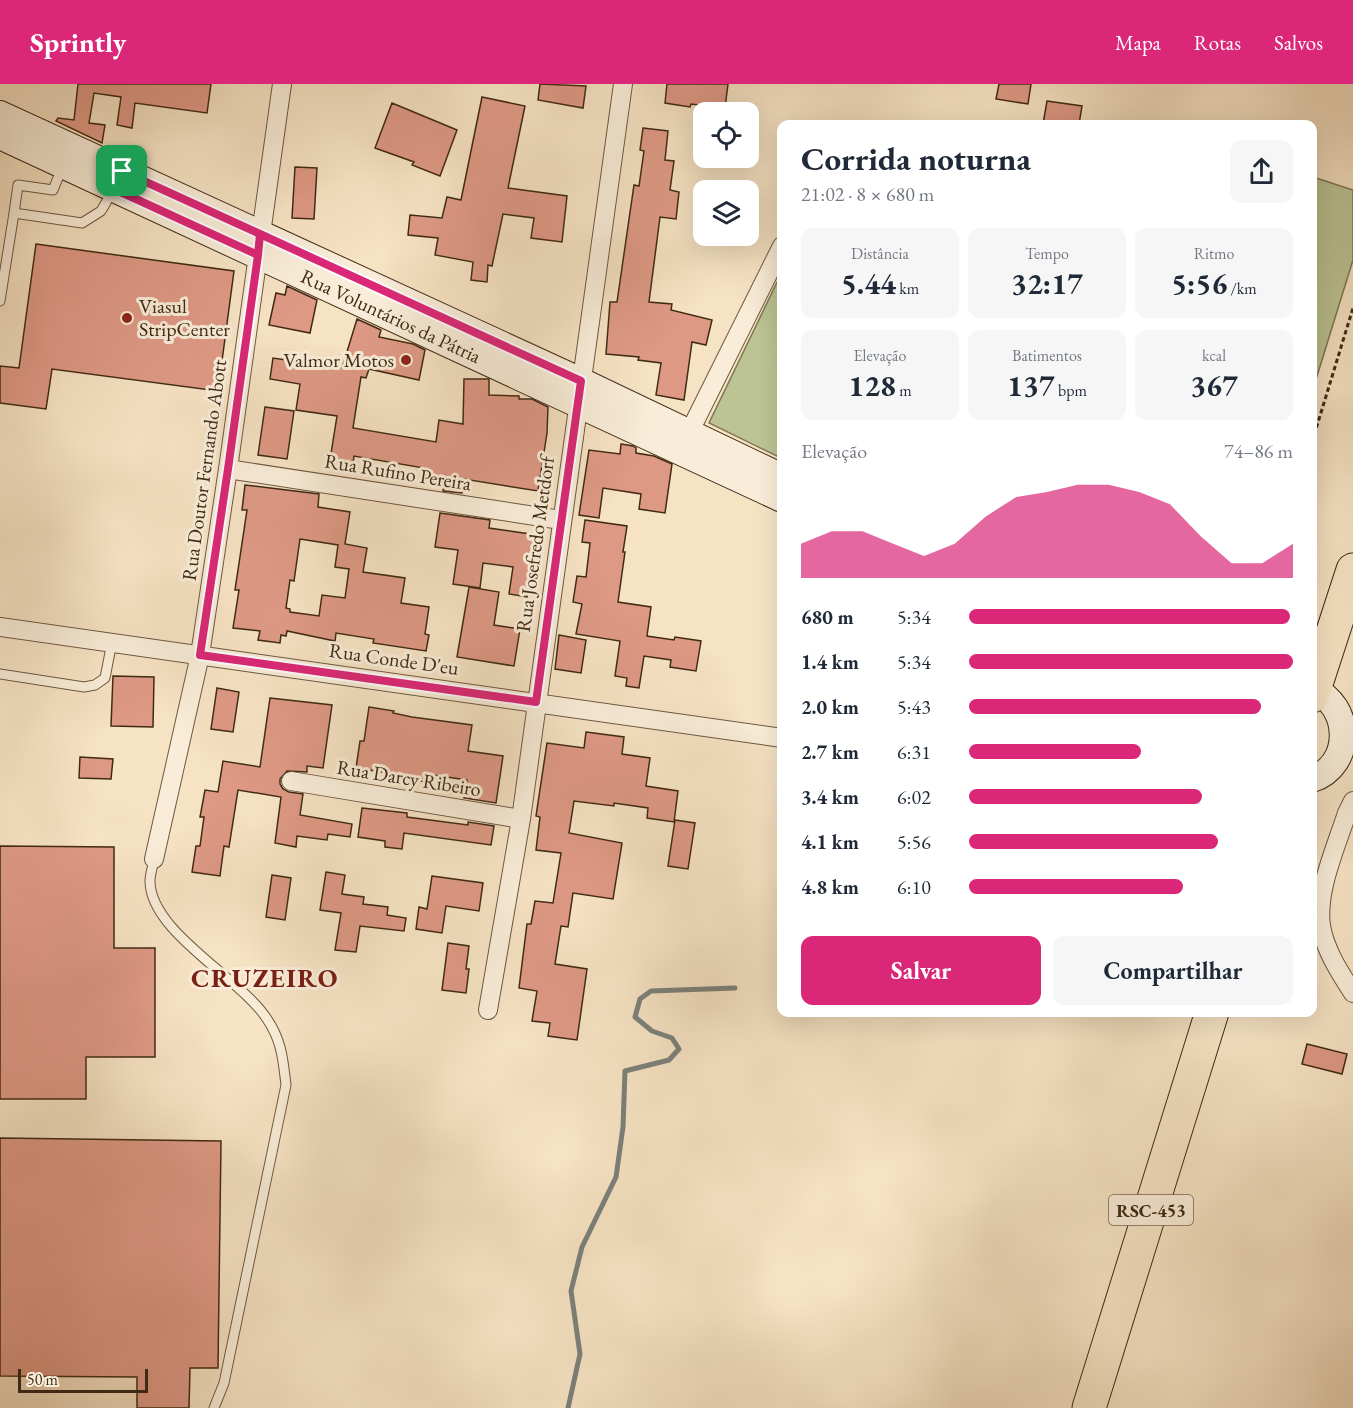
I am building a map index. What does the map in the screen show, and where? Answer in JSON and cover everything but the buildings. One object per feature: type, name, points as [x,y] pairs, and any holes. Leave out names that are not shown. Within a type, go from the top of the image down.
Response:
[{"type":"highway","points":[[1317,693],[1353,570]]},
{"type":"highway","points":[[1317,647],[1340,613]]},
{"type":"highway","name":"RSC-453","points":[[1089,1408],[1210,1017]]},
{"type":"main road","name":"Rua Voluntários da Pátria","points":[[7,128],[744,470],[777,476]]},
{"type":"main road","name":"Rua Voluntários da Pátria","points":[[580,392],[689,434],[744,470],[777,495]]},
{"type":"main road","points":[[1317,693],[1342,712],[1350,732],[1332,770]]},
{"type":"street","name":"Rua Doutor Fernando Abott","points":[[154,859],[200,655],[282,84]]},
{"type":"street","name":"Rua Josefredo Metdorf","points":[[488,1010],[520,819],[623,84]]},
{"type":"street","points":[[689,434],[777,256]]},
{"type":"street","name":"Rua Rufino Pereira","points":[[228,469],[561,520]]},
{"type":"street","name":"Rua Conde D'eu","points":[[0,627],[777,737]]},
{"type":"street","name":"Rua Darcy Ribeiro","points":[[291,781],[520,819]]},
{"type":"street","points":[[1353,801],[1347,813],[1320,900],[1321,927],[1328,949],[1353,993]]},
{"type":"lane","points":[[0,301],[18,185],[53,190],[67,156]]},
{"type":"lane","points":[[14,213],[82,223],[101,211],[118,180]]},
{"type":"lane","points":[[0,674],[84,687],[95,685],[105,678],[112,642]]},
{"type":"lane","points":[[154,859],[150,882],[156,906],[174,932],[223,973],[266,1017],[280,1042],[286,1085],[224,1383],[214,1408]]},
{"type":"path","points":[[1317,426],[1353,308]]},
{"type":"green space","points":[[1317,178],[1353,190],[1353,260],[1317,376]]},
{"type":"green space","points":[[777,282],[777,456],[709,423]]},
{"type":"waterway","points":[[568,1408],[580,1354],[571,1291],[582,1247],[616,1177],[623,1127],[625,1071],[669,1060],[679,1049],[672,1038],[652,1031],[635,1017],[640,999],[651,991],[735,988]]},
{"type":"place","name":"Viasul StripCenter","points":[[127,318]]},
{"type":"place","name":"Valmor Motos","points":[[406,360]]},
{"type":"district","name":"CRUZEIRO","points":[[265,978]]},
{"type":"route","points":[[122,171],[114,189],[258,255],[260,234],[581,381],[536,702],[200,655],[228,469],[258,255],[260,234],[122,171]]}]
